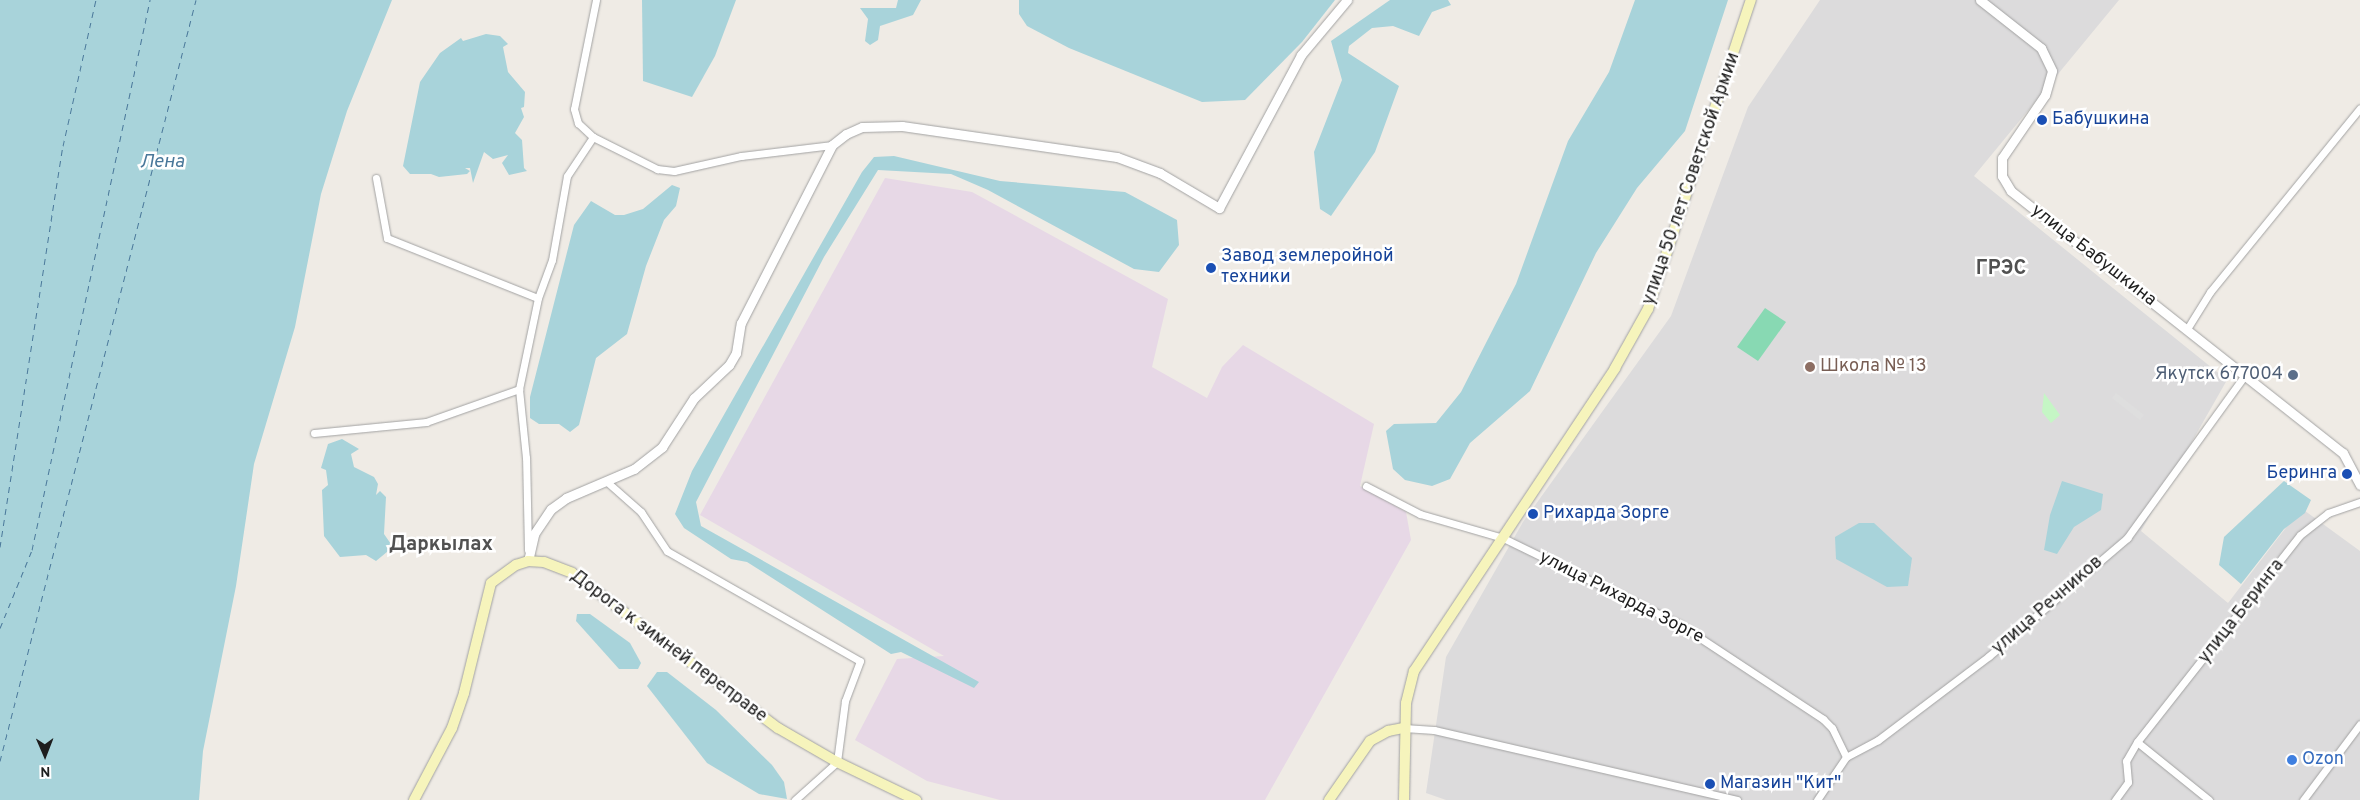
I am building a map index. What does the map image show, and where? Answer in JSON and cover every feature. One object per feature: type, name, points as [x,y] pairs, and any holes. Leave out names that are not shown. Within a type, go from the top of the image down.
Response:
[{"type":"main road","name":"улица 50 лет Советской Армии","points":[[1404,800],[1404,728],[1414,671],[1454,606],[1503,538],[1615,368],[1648,309],[1751,0]]},
{"type":"main road","name":"Дорога к зимней переправе","points":[[528,561],[544,562],[572,573],[766,720],[837,762],[916,800]]},
{"type":"main road","points":[[414,800],[437,759],[464,693],[492,583],[516,564],[528,561]]},
{"type":"main road","points":[[1328,800],[1370,742],[1388,731],[1404,728]]},
{"type":"street","points":[[596,0],[574,109],[578,124],[593,138],[657,169],[674,172],[741,156],[832,145],[862,127],[902,126],[1117,157],[1160,173],[1219,208],[1301,54],[1347,0]]},
{"type":"street","name":"улица Бабушкина","points":[[1980,0],[2041,48],[2052,71],[2045,95],[2002,158],[2001,168],[2006,184],[2023,202],[2343,453],[2358,470]]},
{"type":"street","points":[[2187,329],[2210,292],[2360,108]]},
{"type":"street","points":[[528,561],[526,458],[519,389],[538,298],[552,260],[567,176],[593,138]]},
{"type":"street","points":[[528,561],[534,534],[551,509],[566,498],[634,468],[662,447],[694,398],[729,365],[736,353],[741,323],[832,145]]},
{"type":"street","points":[[376,178],[387,238],[538,298]]},
{"type":"street","name":"улица Речников","points":[[1817,800],[1846,757],[1878,740],[1989,656],[2126,538],[2245,375]]},
{"type":"street","points":[[314,433],[426,422],[519,389]]},
{"type":"street","points":[[2358,470],[2360,484]]},
{"type":"street","points":[[606,480],[640,512],[667,551],[860,660],[845,701],[837,762],[795,800]]},
{"type":"street","name":"улица Рихарда Зорге","points":[[1366,486],[1420,514],[1503,538],[1710,643],[1824,719],[1832,728],[1846,757]]},
{"type":"street","name":"улица Беринга","points":[[2116,800],[2128,782],[2126,761],[2137,742],[2300,535],[2328,513],[2360,502]]},
{"type":"street","points":[[2303,800],[2360,724]]},
{"type":"street","points":[[1404,728],[1434,730],[1738,800]]},
{"type":"street","points":[[2137,742],[2209,800]]},
{"type":"shaded area","points":[[1820,0],[2119,0],[1974,176],[2227,380],[2141,531],[2228,603],[2301,508],[2360,551],[2360,800],[1446,800],[1426,793],[1446,657],[1523,522],[1671,316],[1748,107]]},
{"type":"shaded area","points":[[885,178],[972,192],[1168,299],[1152,367],[1207,398],[1222,367],[1243,345],[1374,424],[1360,486],[1406,512],[1411,540],[1265,800],[1000,800],[927,781],[855,740],[897,659],[944,656],[700,515]]},
{"type":"shaded area","points":[[2116,393],[2144,415],[2140,420],[2112,398]]},
{"type":"green space","points":[[1765,308],[1786,322],[1758,361],[1737,347]]},
{"type":"green space","points":[[2044,393],[2060,415],[2051,423],[2042,412]]},
{"type":"water","name":"Лена","points":[[0,0],[392,0],[347,111],[321,194],[295,327],[254,464],[236,586],[203,751],[199,800],[0,800]]},
{"type":"water","points":[[642,0],[736,0],[715,56],[692,97],[643,81]]},
{"type":"water","points":[[898,0],[921,0],[913,15],[880,26],[878,40],[870,45],[865,41],[868,19],[860,8],[896,8]]},
{"type":"water","points":[[1019,0],[1335,0],[1302,42],[1245,100],[1202,102],[1069,48],[1027,26],[1019,14]]},
{"type":"water","points":[[1390,0],[1448,0],[1451,5],[1432,12],[1419,36],[1393,26],[1372,28],[1349,46],[1348,53],[1399,86],[1375,152],[1331,216],[1320,209],[1314,152],[1342,80],[1331,41]]},
{"type":"water","points":[[1635,0],[1728,0],[1685,131],[1637,188],[1596,253],[1530,391],[1470,443],[1450,479],[1432,486],[1405,480],[1393,469],[1386,431],[1394,424],[1436,423],[1461,392],[1516,284],[1568,141],[1609,72]]},
{"type":"water","points":[[486,34],[500,36],[508,44],[503,47],[508,72],[525,92],[524,107],[521,108],[524,117],[515,133],[522,140],[524,168],[527,171],[509,175],[502,163],[508,155],[493,159],[484,152],[473,183],[470,168],[465,168],[470,171],[467,174],[439,177],[431,174],[410,174],[403,166],[420,82],[440,53],[461,38],[463,41]]},
{"type":"water","points":[[894,156],[1000,181],[1125,192],[1177,220],[1179,245],[1159,272],[1134,269],[988,190],[951,174],[878,170],[824,257],[696,502],[701,526],[979,682],[974,688],[901,652],[891,654],[747,562],[731,559],[684,528],[675,514],[692,471],[862,172],[874,157]]},
{"type":"water","points":[[672,185],[680,188],[676,206],[664,220],[646,266],[627,334],[596,358],[579,425],[570,432],[559,424],[539,424],[530,418],[530,397],[574,225],[591,201],[615,215],[624,215],[643,209]]},
{"type":"water","points":[[342,439],[359,449],[351,454],[354,467],[374,477],[378,484],[376,495],[380,491],[386,497],[384,534],[393,547],[376,561],[366,555],[340,557],[324,536],[322,490],[328,485],[326,470],[321,468],[328,444]]},
{"type":"water","points":[[2062,481],[2103,494],[2101,510],[2074,527],[2057,554],[2044,550],[2050,515]]},
{"type":"water","points":[[2284,481],[2311,500],[2305,513],[2284,529],[2241,584],[2219,565],[2224,537]]},
{"type":"water","points":[[1859,523],[1874,523],[1912,558],[1908,586],[1887,587],[1836,559],[1835,537]]},
{"type":"water","points":[[577,614],[590,614],[630,643],[641,663],[638,669],[619,669],[576,621]]},
{"type":"water","points":[[657,672],[667,672],[716,710],[772,765],[784,782],[787,799],[759,794],[707,763],[647,686]]},
{"type":"ferry route","points":[[0,547],[63,146],[96,0]]},
{"type":"ferry route","points":[[0,628],[32,550],[150,0]]},
{"type":"ferry route","points":[[0,761],[196,0]]},
{"type":"place","name":"Бабушкина","points":[[2042,120]]},
{"type":"place","name":"Завод землеройной техники","points":[[1211,268]]},
{"type":"place","name":"Школа № 13","points":[[1810,367]]},
{"type":"place","name":"Якутск 677004","points":[[2293,375]]},
{"type":"place","name":"Беринга","points":[[2347,474]]},
{"type":"place","name":"Рихарда Зорге","points":[[1533,514]]},
{"type":"place","name":"Ozon","points":[[2292,760]]},
{"type":"place","name":"Магазин \"Кит\"","points":[[1710,784]]},
{"type":"district","name":"ГРЭС","points":[[2001,269]]},
{"type":"district","name":"Даркылах","points":[[441,545]]}]
